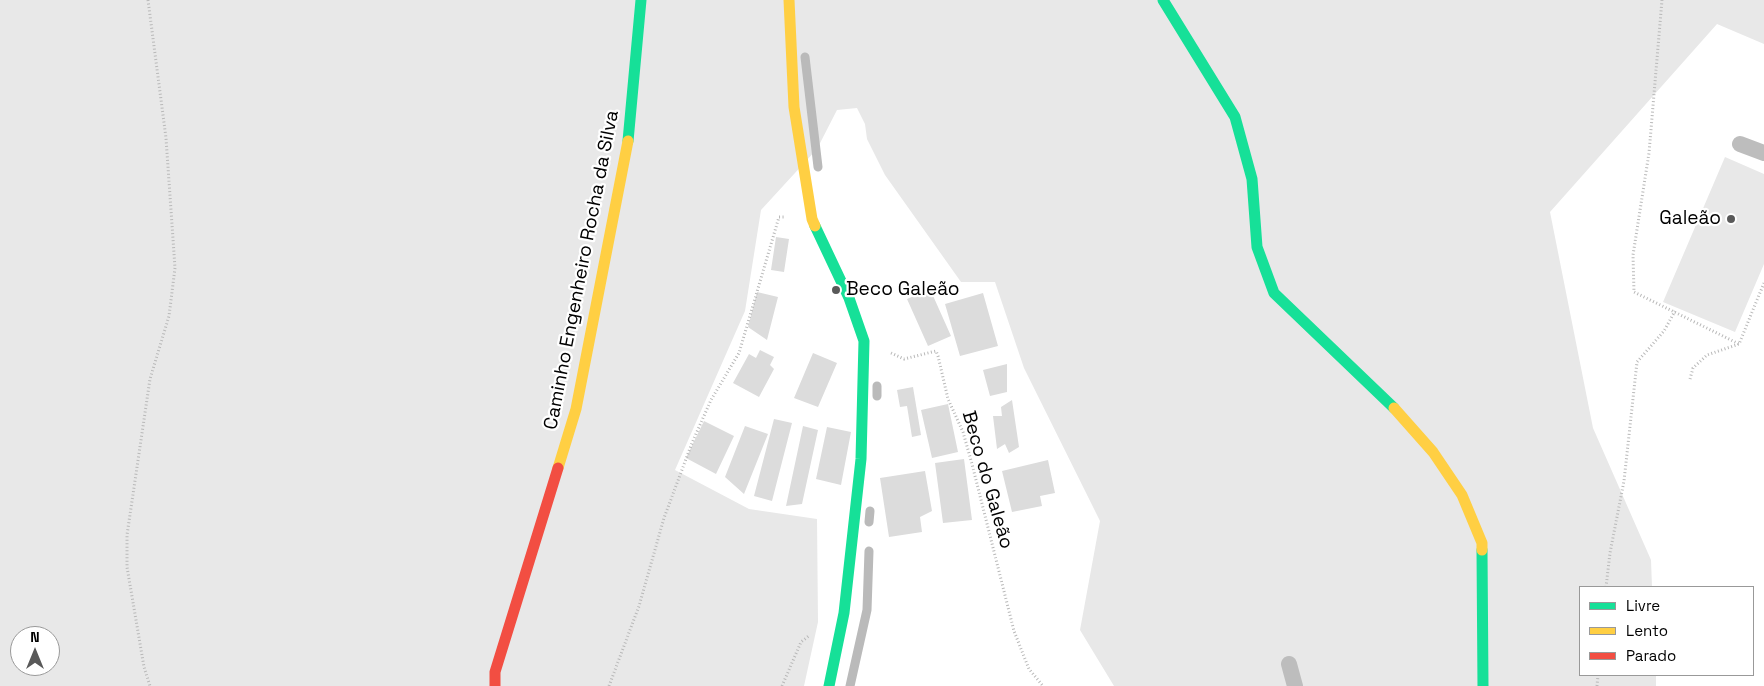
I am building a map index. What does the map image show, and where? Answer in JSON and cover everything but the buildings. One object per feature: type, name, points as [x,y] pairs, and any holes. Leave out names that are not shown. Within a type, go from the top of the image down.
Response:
[{"type":"street","name":"Caminho Engenheiro Rocha da Silva","points":[[495,686],[495,672],[576,409],[631,125],[641,0]]},
{"type":"street","points":[[789,0],[794,107],[812,218],[849,298],[864,341],[861,459],[844,613],[829,686]]},
{"type":"street","points":[[1162,0],[1235,117],[1252,179],[1257,247],[1274,293],[1395,409],[1433,452],[1462,494],[1482,543],[1484,607],[1483,686]]},
{"type":"lane","points":[[1740,144],[1764,153]]},
{"type":"lane","points":[[1289,664],[1295,686]]},
{"type":"path","points":[[148,0],[166,138],[175,268],[169,316],[150,379],[127,535],[127,567],[144,667],[150,686]]},
{"type":"path","points":[[1662,0],[1650,143],[1634,255],[1634,292],[1739,344]]},
{"type":"path","points":[[609,686],[639,606],[664,518],[692,443],[711,400],[739,353],[779,217],[812,218]]},
{"type":"path","points":[[1690,379],[1693,368],[1706,355],[1739,344],[1764,284]]},
{"type":"path","points":[[1606,586],[1610,553],[1624,481],[1637,362],[1664,331],[1675,311]]},
{"type":"path","name":"Beco do Galeão","points":[[864,341],[904,359],[936,351],[948,399],[963,432],[972,464],[1014,631],[1029,669],[1043,686]]},
{"type":"path","points":[[782,686],[802,642]]},
{"type":"shaded area","points":[[0,0],[1764,0],[1764,44],[1717,24],[1550,212],[1593,428],[1651,560],[1652,586],[1579,586],[1579,676],[1656,676],[1656,686],[1114,686],[1080,630],[1100,521],[1024,368],[995,282],[961,282],[885,175],[867,139],[865,124],[857,108],[837,110],[817,149],[761,210],[745,311],[675,470],[749,509],[817,519],[818,622],[804,686],[0,686]]},
{"type":"shaded area","name":"Galeão","points":[[1725,157],[1764,174],[1764,264],[1735,332],[1663,302]]},
{"type":"waterway","points":[[805,57],[818,167]]},
{"type":"waterway","points":[[877,386],[877,396]]},
{"type":"waterway","points":[[869,522],[870,511]]},
{"type":"waterway","points":[[850,686],[867,610],[869,551]]},
{"type":"traffic: fast","points":[[628,141],[641,0]]},
{"type":"traffic: fast","points":[[1163,0],[1235,117],[1252,179],[1257,247],[1274,293],[1394,408]]},
{"type":"traffic: fast","points":[[815,226],[849,298],[864,341],[861,459],[844,613],[829,686]]},
{"type":"traffic: fast","points":[[1482,550],[1483,686]]},
{"type":"traffic: slow","points":[[789,0],[794,107],[812,219],[815,226]]},
{"type":"traffic: slow","points":[[558,468],[576,409],[628,141]]},
{"type":"traffic: slow","points":[[1394,408],[1433,452],[1462,495],[1482,543],[1482,550]]},
{"type":"traffic: jam","points":[[495,686],[495,672],[558,468]]},
{"type":"place","name":"Galeão","points":[[1731,219]]},
{"type":"place","name":"Beco Galeão","points":[[836,290]]}]
